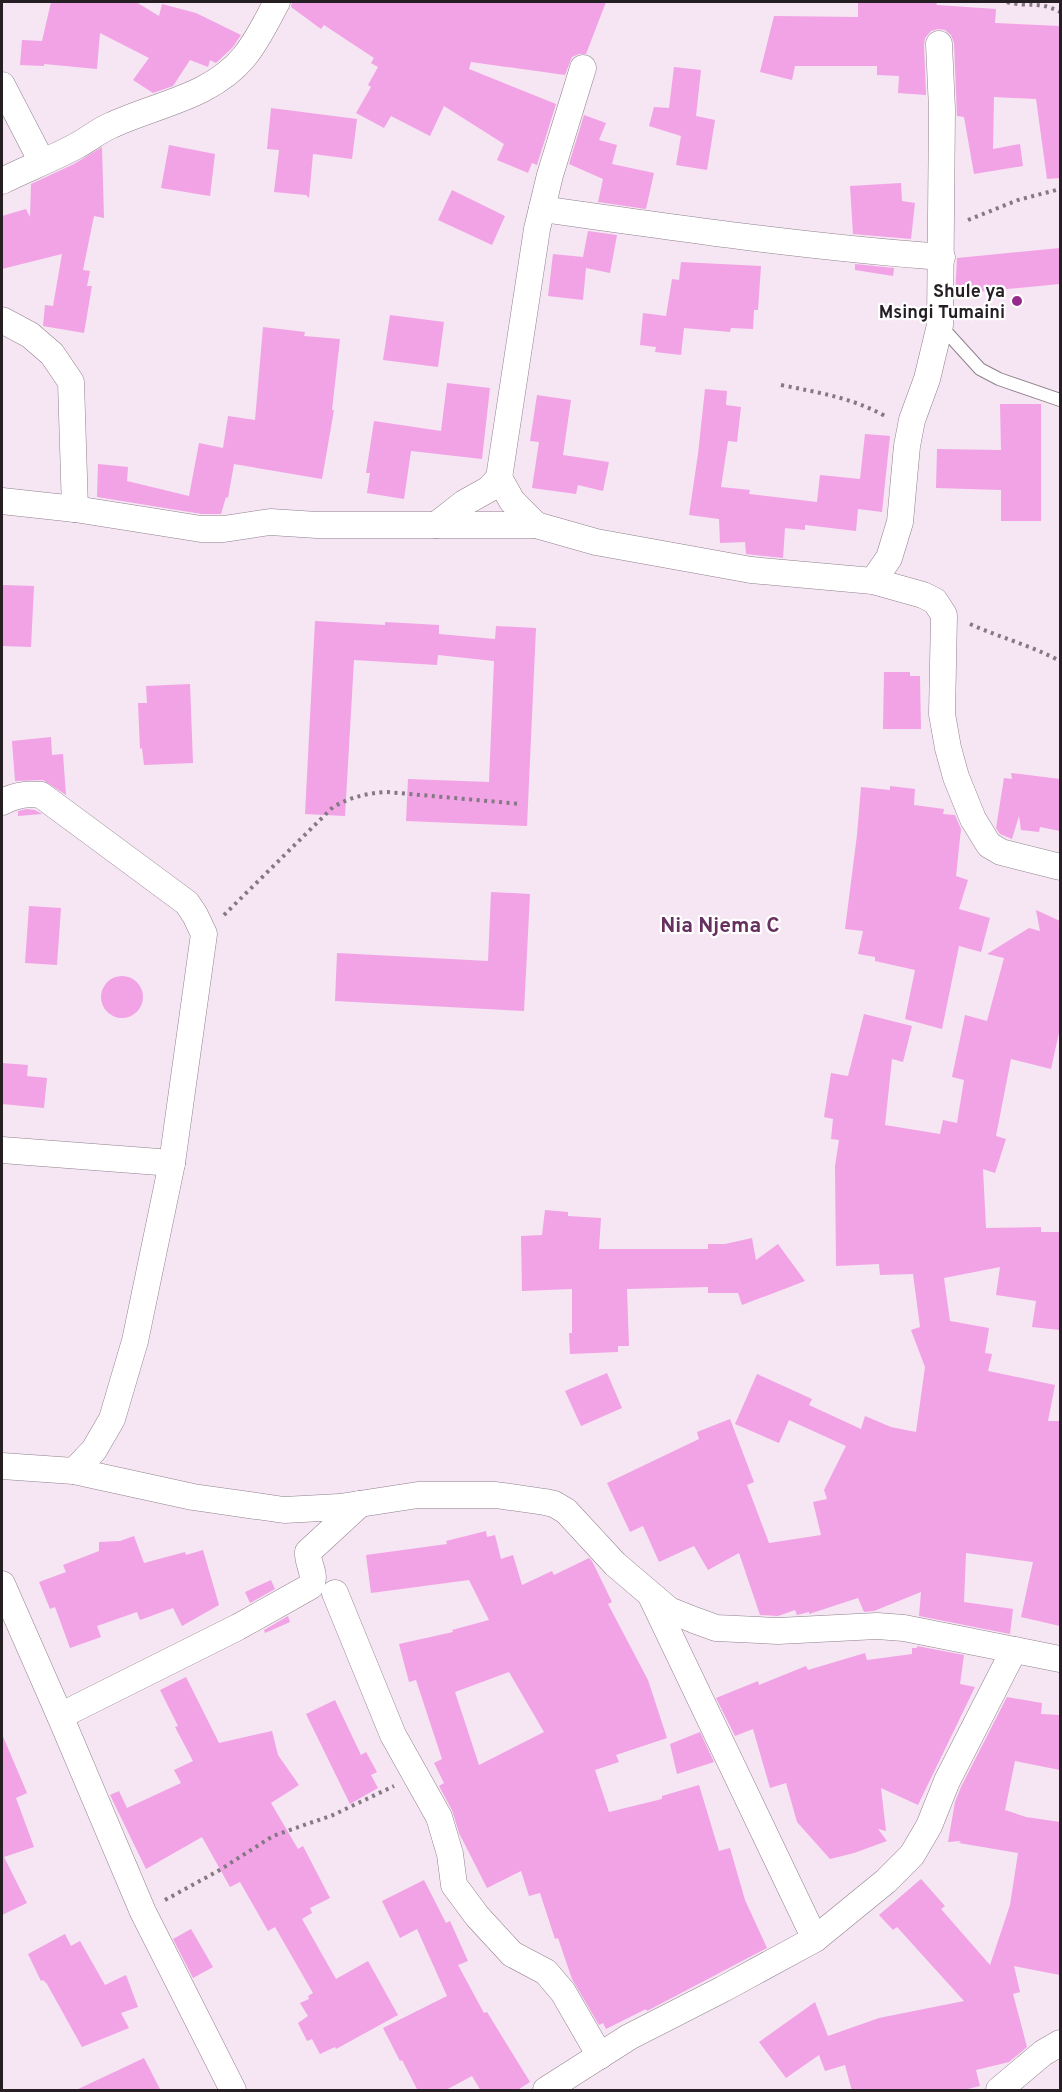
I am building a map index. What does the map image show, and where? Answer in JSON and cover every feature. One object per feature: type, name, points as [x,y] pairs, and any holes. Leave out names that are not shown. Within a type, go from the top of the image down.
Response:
[{"type":"street","points":[[2,181],[77,146],[122,120],[194,94],[217,81],[244,58],[277,2]]},
{"type":"street","points":[[873,581],[889,558],[900,522],[912,420],[927,379],[940,325],[942,109],[939,44]]},
{"type":"street","points":[[436,525],[464,503],[489,489],[499,478],[537,229],[550,175],[583,68]]},
{"type":"street","points":[[2,85],[42,162]]},
{"type":"street","points":[[542,209],[849,250],[942,257]]},
{"type":"street","points":[[2,320],[30,335],[52,354],[71,382],[75,509]]},
{"type":"street","points":[[499,478],[512,501],[536,525]]},
{"type":"street","points":[[2,501],[75,509],[201,529],[224,529],[270,522],[317,525],[536,525],[596,543],[751,570],[873,581],[923,595],[935,601],[944,615],[942,714],[956,777],[973,819],[989,846],[1001,852],[1060,867]]},
{"type":"street","points":[[2,802],[13,796],[40,795],[187,903],[204,934],[172,1163],[135,1341],[112,1419],[94,1450],[74,1472]]},
{"type":"street","points":[[2,1150],[172,1163]]},
{"type":"street","points":[[2,1466],[74,1472],[193,1497],[284,1510],[360,1504],[418,1495],[496,1495],[554,1504],[566,1511],[615,1564],[669,1610],[716,1628],[778,1631],[878,1626],[946,1635],[1060,1659]]},
{"type":"street","points":[[60,1716],[238,1627],[311,1586],[314,1577],[308,1552],[360,1504]]},
{"type":"street","points":[[2,1584],[143,1912],[233,2091]]},
{"type":"street","points":[[335,1593],[393,1735],[439,1817],[450,1854],[454,1885],[477,1916],[512,1954],[546,1972],[563,1992],[600,2056]]},
{"type":"street","points":[[650,1593],[815,1939]]},
{"type":"street","points":[[546,2091],[657,2022],[815,1939],[886,1881],[912,1855],[929,1826],[946,1781],[1014,1650]]},
{"type":"street","points":[[999,2091],[1043,2054],[1060,2043]]},
{"type":"lane","points":[[940,325],[980,369],[999,379],[1060,400]]},
{"type":"path","points":[[1007,2],[1044,3],[1060,12]]},
{"type":"path","points":[[942,231],[1018,200],[1060,189]]},
{"type":"path","points":[[781,385],[830,394],[861,403],[888,417],[912,420]]},
{"type":"path","points":[[941,608],[987,632],[1027,644],[1060,661]]},
{"type":"path","points":[[204,934],[333,807],[349,798],[387,792],[521,804]]},
{"type":"path","points":[[143,1912],[218,1871],[273,1836],[333,1815],[416,1776]]},
{"type":"building","points":[[51,2],[136,2],[159,16],[162,4],[196,13],[241,35],[233,47],[216,63],[210,60],[208,67],[190,60],[173,86],[153,93],[133,80],[149,58],[100,33],[97,69],[44,64],[44,66],[20,65],[22,40],[42,41]]},
{"type":"building","points":[[292,2],[606,2],[586,54],[572,57],[565,75],[471,62],[469,69],[556,104],[537,165],[532,163],[528,173],[497,160],[504,144],[444,106],[430,136],[391,116],[384,128],[356,113],[371,87],[368,85],[378,67],[371,63],[374,58],[324,25],[321,29],[291,7]]},
{"type":"building","points":[[858,2],[936,2],[937,5],[996,9],[995,23],[1060,26],[1060,178],[1047,179],[1036,99],[994,97],[993,149],[1020,144],[1023,166],[974,174],[964,117],[957,116],[954,43],[951,35],[945,30],[931,31],[925,38],[926,95],[898,93],[899,76],[877,75],[877,66],[795,66],[792,80],[760,72],[774,16],[858,17]]},
{"type":"building","points":[[674,67],[701,70],[696,116],[715,120],[707,170],[676,165],[681,136],[649,126],[654,107],[669,108]]},
{"type":"building","points":[[271,108],[357,119],[352,159],[313,154],[309,198],[306,195],[274,192],[279,150],[267,149]]},
{"type":"building","points":[[584,115],[606,123],[599,140],[617,145],[612,164],[654,173],[646,209],[598,202],[603,179],[569,164]]},
{"type":"building","points":[[169,145],[215,154],[210,196],[161,188]]},
{"type":"building","points":[[102,147],[104,218],[94,216],[83,270],[90,271],[87,286],[92,286],[84,333],[43,326],[45,305],[53,306],[62,254],[2,269],[2,216],[26,209],[30,217],[31,184],[74,164]]},
{"type":"building","points":[[901,183],[902,201],[915,203],[911,239],[853,234],[850,186]]},
{"type":"building","points":[[452,190],[505,216],[492,245],[438,220]]},
{"type":"building","points":[[588,231],[617,235],[610,273],[586,268],[583,300],[548,296],[553,254],[583,257]]},
{"type":"building","points":[[1060,248],[1060,284],[955,294],[957,258]]},
{"type":"building","points":[[681,262],[761,266],[758,310],[754,310],[753,329],[731,328],[730,332],[684,328],[681,355],[655,352],[656,347],[640,345],[643,313],[666,316],[672,279],[679,280]]},
{"type":"building","points":[[855,264],[894,268],[893,276],[855,270]]},
{"type":"building","points":[[390,315],[444,322],[438,367],[383,360]]},
{"type":"building","points":[[263,327],[305,332],[304,336],[340,339],[332,410],[334,410],[322,479],[234,464],[228,498],[226,497],[221,514],[202,514],[97,497],[98,464],[128,467],[127,481],[189,496],[199,443],[223,448],[228,416],[255,420]]},
{"type":"building","points":[[447,383],[490,388],[482,459],[411,451],[404,499],[367,493],[370,473],[366,473],[374,421],[441,431]]},
{"type":"building","points":[[705,389],[727,391],[726,405],[741,407],[737,442],[728,441],[721,487],[750,490],[749,494],[817,502],[820,475],[860,479],[865,434],[890,436],[882,512],[858,509],[856,531],[805,525],[805,530],[785,528],[783,558],[746,554],[745,542],[720,543],[719,519],[689,515]]},
{"type":"building","points":[[537,395],[571,400],[563,455],[609,462],[603,491],[578,485],[576,494],[532,488],[539,442],[530,441]]},
{"type":"building","points":[[1000,404],[1041,404],[1041,521],[1001,521],[1001,490],[936,488],[937,449],[1001,450]]},
{"type":"building","points":[[2,585],[34,586],[31,647],[2,646]]},
{"type":"building","points":[[315,621],[439,625],[439,634],[495,639],[496,626],[536,628],[527,826],[406,821],[408,779],[489,782],[494,661],[438,655],[437,665],[354,660],[345,816],[305,814]]},
{"type":"building","points":[[884,672],[910,672],[910,676],[920,676],[921,729],[883,729]]},
{"type":"building","points":[[190,684],[193,763],[144,765],[142,748],[140,749],[138,703],[147,703],[146,686]]},
{"type":"building","points":[[51,737],[52,755],[63,754],[66,795],[43,780],[15,781],[12,741]]},
{"type":"building","points":[[1011,773],[1060,779],[1060,831],[1040,827],[1039,832],[1021,830],[1019,816],[1012,839],[1000,834],[996,828],[1004,778],[1012,779]]},
{"type":"building","points":[[890,786],[915,789],[914,805],[944,809],[943,814],[955,815],[961,829],[956,876],[968,880],[959,909],[990,918],[981,952],[959,946],[942,1029],[905,1019],[915,970],[875,961],[875,957],[858,954],[863,931],[845,929],[861,787],[890,790]]},
{"type":"building","points":[[27,809],[42,814],[18,816],[18,811]]},
{"type":"building","points":[[491,892],[530,894],[524,1011],[335,1001],[337,953],[488,961]]},
{"type":"building","points":[[29,906],[61,908],[57,965],[25,963]]},
{"type":"building","points":[[1036,910],[1060,921],[1060,1028],[1051,1069],[1011,1059],[996,1136],[1006,1139],[995,1173],[983,1169],[986,1228],[1041,1227],[1041,1232],[1060,1232],[1060,1330],[1032,1327],[1036,1301],[996,1295],[1000,1267],[944,1278],[950,1321],[989,1328],[985,1353],[992,1354],[988,1371],[1055,1385],[1048,1421],[1060,1421],[1060,1626],[1021,1617],[1033,1562],[966,1553],[964,1602],[1013,1609],[1010,1634],[919,1616],[921,1592],[874,1611],[864,1612],[858,1598],[809,1614],[809,1612],[797,1615],[795,1610],[778,1616],[760,1615],[739,1553],[708,1570],[694,1546],[659,1562],[643,1526],[630,1532],[607,1483],[699,1439],[697,1432],[730,1419],[754,1482],[747,1485],[769,1543],[821,1535],[813,1502],[827,1499],[824,1490],[846,1446],[789,1420],[779,1443],[735,1424],[757,1374],[812,1399],[809,1405],[861,1429],[865,1416],[891,1427],[916,1432],[925,1367],[911,1330],[920,1327],[913,1274],[880,1275],[879,1264],[836,1266],[835,1166],[839,1140],[831,1139],[833,1119],[824,1117],[831,1073],[848,1076],[864,1014],[912,1026],[903,1062],[892,1059],[885,1125],[940,1134],[943,1120],[957,1123],[964,1080],[952,1077],[965,1015],[987,1021],[1004,958],[987,954],[1029,928],[1040,931]]},
{"type":"building","points":[[122,976],[137,982],[143,997],[137,1012],[122,1018],[107,1012],[101,997],[107,982]]},
{"type":"building","points":[[2,1063],[28,1065],[27,1076],[47,1078],[44,1108],[2,1104]]},
{"type":"building","points":[[545,1210],[568,1212],[568,1216],[601,1218],[599,1249],[708,1249],[708,1244],[725,1244],[752,1238],[756,1260],[778,1244],[805,1281],[742,1305],[738,1293],[708,1293],[708,1287],[627,1289],[629,1346],[618,1346],[618,1352],[570,1354],[572,1289],[522,1291],[521,1236],[542,1235]]},
{"type":"building","points":[[607,1373],[622,1408],[581,1426],[565,1391]]},
{"type":"building","points":[[486,1531],[487,1537],[495,1535],[501,1559],[513,1555],[522,1585],[552,1571],[554,1575],[589,1558],[592,1561],[612,1602],[608,1604],[648,1680],[667,1738],[616,1755],[619,1762],[595,1770],[609,1812],[662,1799],[662,1796],[699,1785],[719,1851],[730,1848],[745,1900],[767,1948],[647,2011],[646,2009],[606,2029],[603,2023],[599,2025],[572,1979],[558,1938],[555,1939],[540,1893],[529,1896],[521,1871],[487,1888],[459,1833],[452,1810],[439,1786],[444,1783],[434,1763],[442,1759],[416,1680],[409,1682],[399,1644],[453,1632],[452,1630],[489,1620],[469,1580],[371,1593],[366,1555],[447,1544],[446,1541]],"holes":[[[509,1672],[544,1732],[479,1765],[455,1692]]]},
{"type":"building","points":[[134,1536],[144,1563],[185,1552],[186,1555],[203,1550],[219,1605],[182,1626],[173,1608],[140,1620],[137,1612],[97,1626],[101,1637],[70,1648],[55,1607],[50,1609],[39,1582],[66,1572],[63,1565],[99,1551],[99,1542],[120,1541]]},
{"type":"building","points":[[271,1580],[275,1589],[250,1603],[245,1592]]},
{"type":"building","points":[[288,1616],[290,1622],[265,1633],[264,1630]]},
{"type":"building","points":[[917,1646],[964,1655],[960,1684],[975,1687],[918,1805],[881,1788],[886,1831],[878,1829],[887,1841],[830,1859],[797,1822],[786,1783],[770,1788],[753,1729],[735,1736],[716,1698],[758,1681],[759,1685],[806,1666],[808,1670],[865,1653],[867,1660],[912,1654],[912,1648],[917,1648]]},
{"type":"building","points":[[186,1677],[219,1743],[272,1731],[278,1755],[299,1785],[271,1803],[298,1849],[303,1846],[330,1898],[310,1908],[312,1913],[302,1919],[336,1979],[368,1961],[398,2015],[336,2049],[335,2047],[320,2054],[312,2039],[307,2041],[298,2023],[308,2016],[300,2003],[309,1999],[308,1996],[313,1993],[275,1927],[268,1931],[240,1882],[230,1887],[202,1837],[146,1869],[110,1795],[119,1791],[127,1808],[181,1783],[174,1770],[193,1761],[175,1727],[178,1726],[160,1690]]},
{"type":"building","points":[[1007,1697],[1042,1703],[1041,1714],[1060,1715],[1060,1770],[1015,1761],[1005,1810],[1026,1817],[1060,1822],[1060,1975],[1014,1966],[1020,1992],[1013,1994],[1027,2047],[1009,2062],[976,2070],[980,2086],[959,2091],[852,2091],[845,2065],[825,2071],[819,2055],[786,2078],[759,2042],[815,2002],[828,2036],[879,2018],[964,2001],[897,1927],[893,1930],[879,1915],[921,1879],[945,1906],[941,1909],[990,1965],[1010,1905],[1018,1853],[959,1843],[961,1841],[948,1842],[955,1802],[961,1787]]},
{"type":"building","points":[[335,1700],[361,1755],[366,1752],[377,1772],[371,1775],[378,1788],[350,1804],[306,1714]]},
{"type":"building","points":[[700,1732],[714,1762],[677,1774],[670,1744]]},
{"type":"building","points":[[2,1734],[27,1793],[16,1798],[34,1847],[4,1857],[27,1903],[2,1915]]},
{"type":"building","points":[[424,1880],[446,1923],[450,1921],[468,1961],[458,1965],[484,2013],[487,2012],[530,2082],[516,2091],[481,2091],[472,2076],[444,2091],[418,2091],[383,2028],[447,1996],[417,1929],[400,1938],[382,1901]]},
{"type":"building","points":[[191,1929],[213,1967],[193,1978],[173,1939]]},
{"type":"building","points":[[65,1934],[71,1946],[80,1941],[105,1985],[126,1975],[138,2007],[121,2013],[129,2028],[82,2047],[47,1984],[41,1981],[28,1954]]},
{"type":"building","points":[[144,2058],[161,2091],[74,2091]]},
{"type":"place","name":"Shule ya Msingi Tumaini","points":[[1017,301]]},
{"type":"district","name":"Nia Njema C","points":[[720,925]]}]
